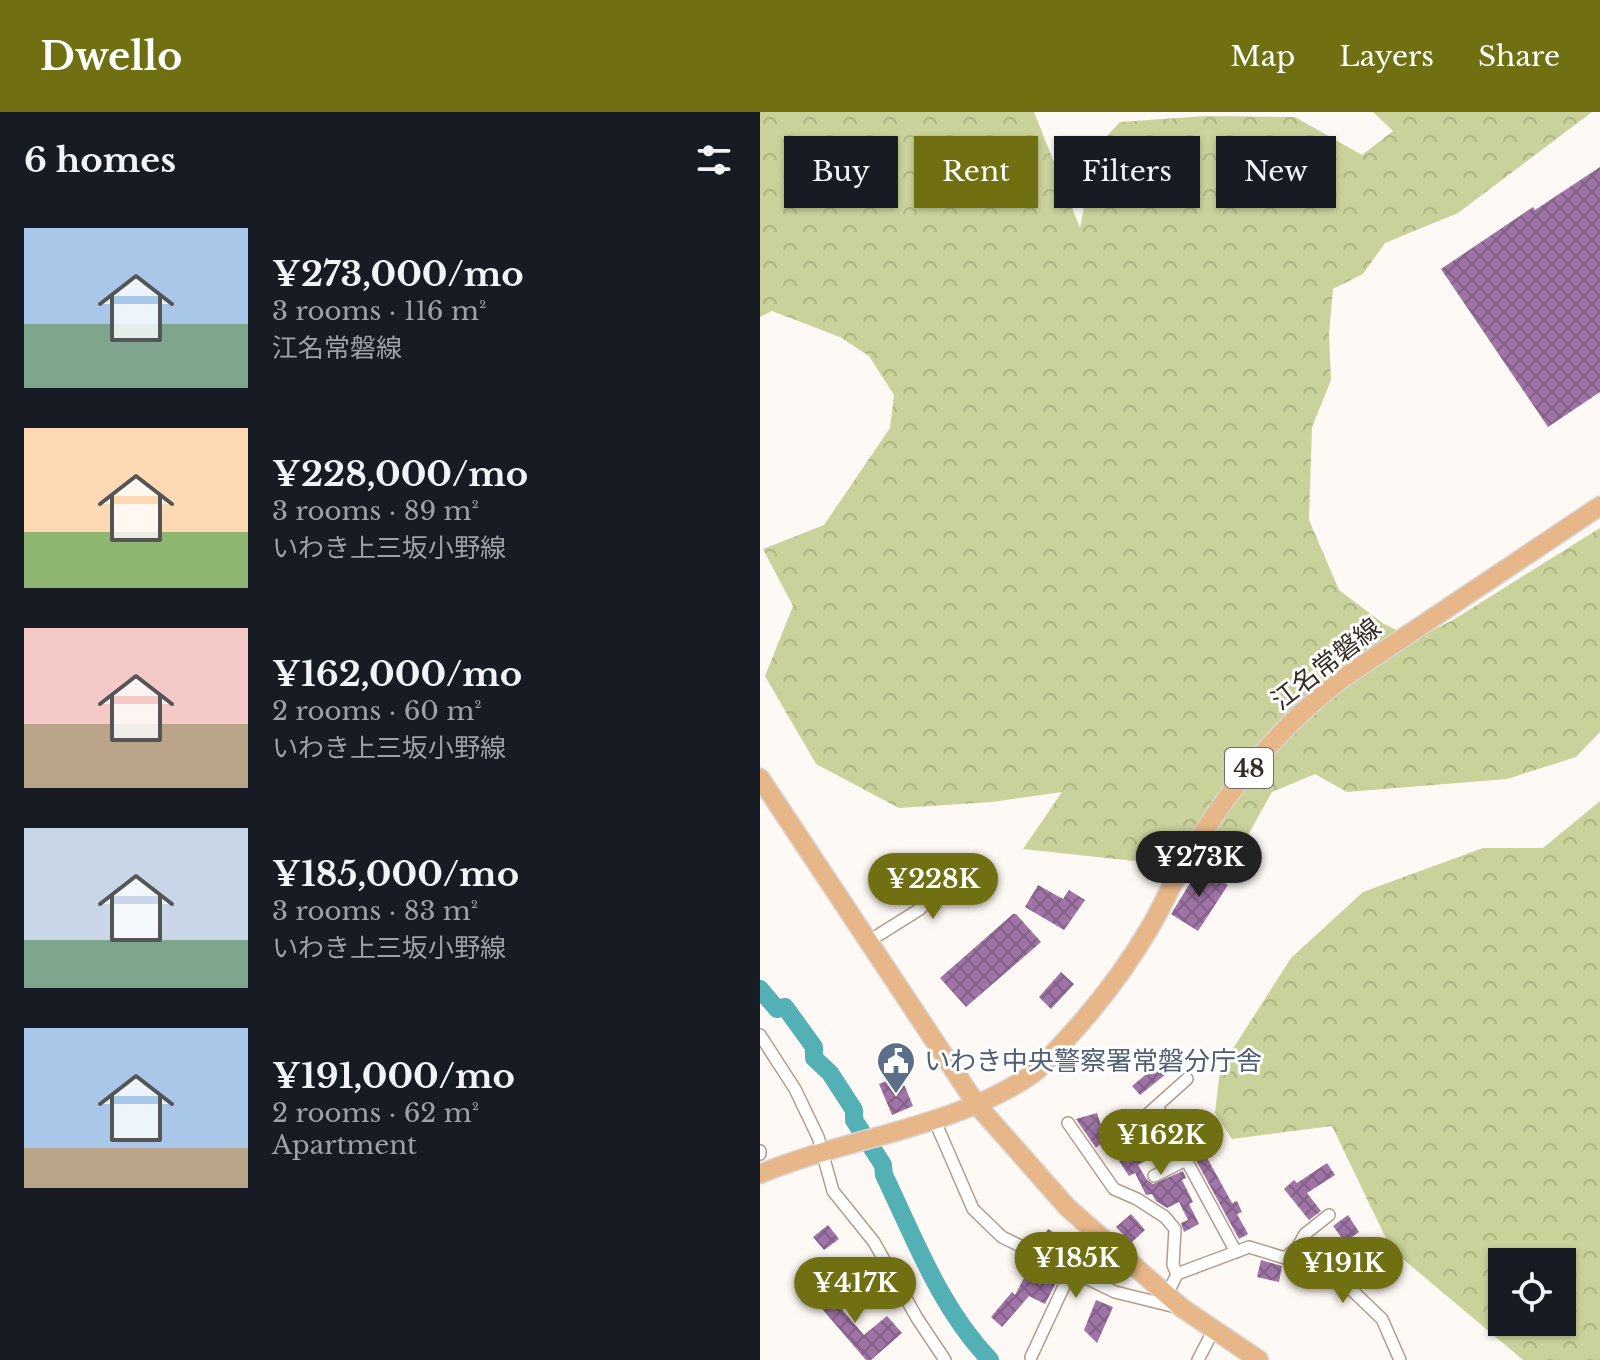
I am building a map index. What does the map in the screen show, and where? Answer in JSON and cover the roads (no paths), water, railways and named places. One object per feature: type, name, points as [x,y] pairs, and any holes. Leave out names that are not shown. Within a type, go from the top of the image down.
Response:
[{"type":"main road","name":"江名常磐線","points":[[760,1174],[801,1156],[977,1105],[1034,1073],[1083,1022],[1151,926],[1188,856],[1230,792],[1282,730],[1343,678],[1600,506]]},
{"type":"main road","points":[[760,778],[977,1105],[1067,1207],[1182,1308],[1259,1360]]},
{"type":"street","points":[[869,941],[920,909],[933,889],[971,864]]},
{"type":"street","points":[[760,1035],[795,1089],[818,1137],[826,1172],[838,1200],[874,1242],[945,1360]]},
{"type":"street","points":[[1140,1121],[1187,1079]]},
{"type":"street","points":[[1157,1106],[1236,1252]]},
{"type":"street","points":[[934,1119],[973,1209],[1002,1237],[1115,1292],[1182,1308]]},
{"type":"street","points":[[1068,1123],[1114,1189],[1165,1217],[1175,1229],[1173,1265],[1177,1274]]},
{"type":"street","points":[[1154,1176],[1186,1160]]},
{"type":"street","points":[[1285,1258],[1297,1248],[1305,1234],[1329,1215]]},
{"type":"street","points":[[1031,1357],[1091,1228]]},
{"type":"street","points":[[1167,1295],[1177,1274],[1249,1247],[1336,1275],[1382,1319],[1400,1360]]},
{"type":"street","points":[[1198,1360],[1213,1331]]},
{"type":"waterway","points":[[760,989],[777,1009],[785,1007],[814,1047],[814,1058],[830,1073],[854,1110],[854,1120],[883,1165],[884,1175],[930,1272],[957,1318],[990,1360]]},
{"type":"place","name":"いわき中央警察署常磐分庁舎","points":[[896,1095]]}]
